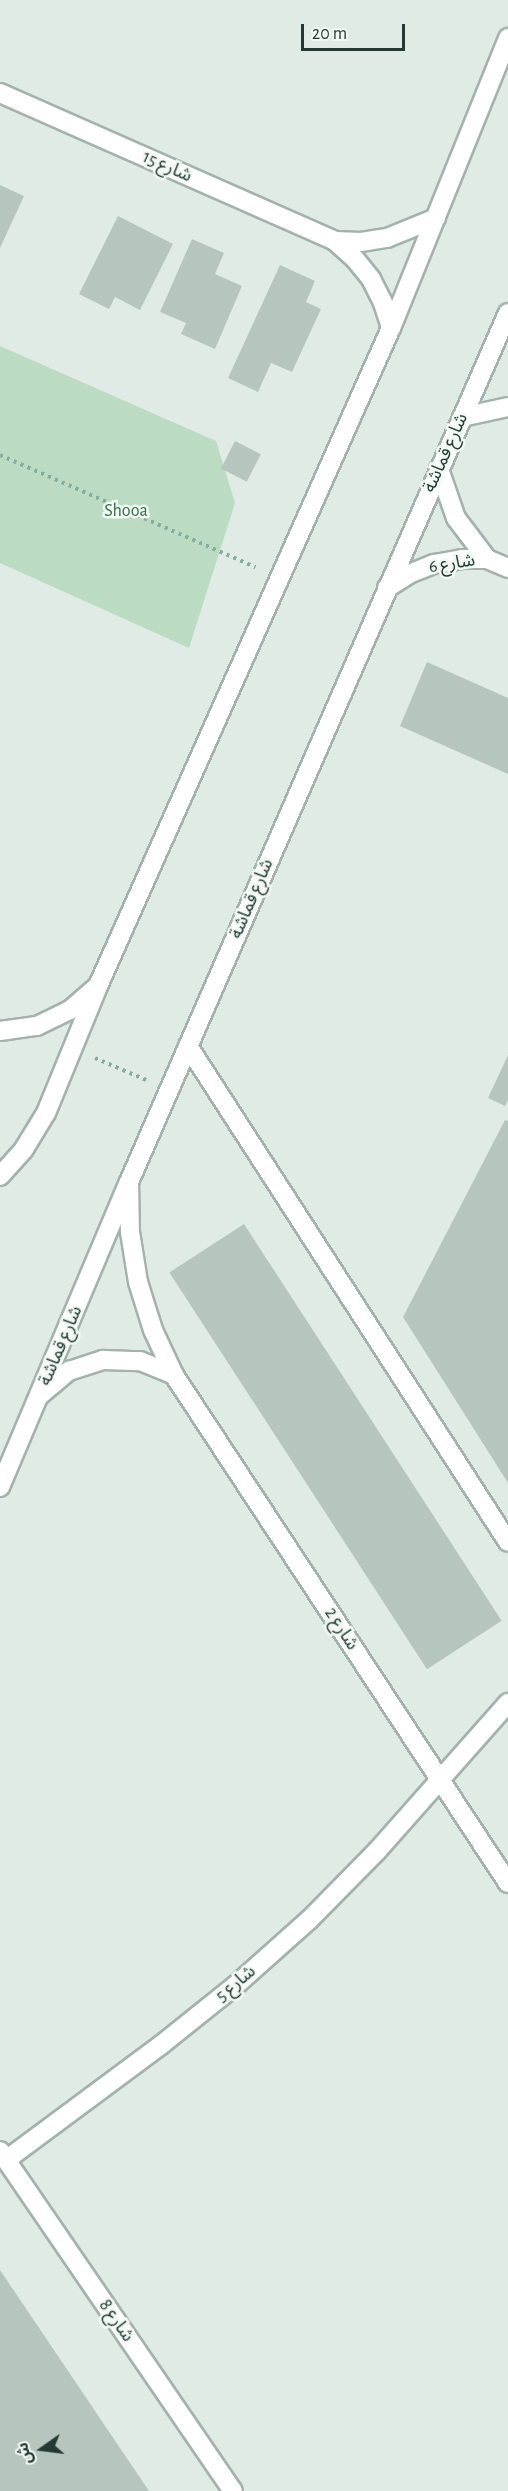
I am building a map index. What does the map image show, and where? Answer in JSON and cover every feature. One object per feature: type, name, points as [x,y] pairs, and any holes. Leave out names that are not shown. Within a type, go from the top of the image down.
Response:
[{"type":"street","points":[[0,1176],[24,1149],[46,1113],[98,986],[391,328],[508,38]]},
{"type":"street","name":"شارع 15","points":[[0,93],[335,242],[355,259],[371,279],[383,303],[391,328]]},
{"type":"street","name":"شارع 15","points":[[335,242],[361,242],[387,238],[436,218]]},
{"type":"street","name":"شارع قماشة","points":[[0,1487],[129,1182],[508,313]]},
{"type":"street","points":[[462,417],[508,407]]},
{"type":"street","name":"شارع 6","points":[[439,469],[456,518],[487,559]]},
{"type":"street","name":"شارع 6","points":[[387,588],[409,574],[434,564],[461,559],[487,559],[508,568]]},
{"type":"street","points":[[0,1031],[37,1026],[70,1010],[98,986]]},
{"type":"street","points":[[188,1046],[508,1542]]},
{"type":"street","name":"شارع 2","points":[[129,1182],[130,1232],[138,1282],[153,1330],[174,1375],[508,1883]]},
{"type":"street","points":[[40,1395],[69,1371],[103,1360],[140,1361],[174,1375]]},
{"type":"street","name":"شارع 5","points":[[3,2156],[161,2045],[309,1920],[377,1851],[508,1703]]},
{"type":"street","name":"شارع 8","points":[[3,2156],[233,2491]]},
{"type":"path","points":[[0,455],[280,578]]},
{"type":"path","points":[[73,1048],[169,1090]]},
{"type":"green space","name":"Shooa","points":[[0,346],[216,441],[235,503],[189,648],[0,563]]},
{"type":"building","points":[[0,185],[24,196],[0,248]]},
{"type":"building","points":[[118,216],[173,244],[140,310],[115,297],[109,309],[79,294]]},
{"type":"building","points":[[192,239],[224,253],[215,274],[242,286],[215,349],[181,334],[186,323],[160,312]]},
{"type":"building","points":[[280,265],[315,281],[306,302],[321,309],[292,372],[271,363],[258,392],[228,378]]},
{"type":"building","points":[[235,441],[261,454],[247,482],[221,469]]},
{"type":"building","points":[[427,662],[508,698],[508,774],[400,726]]},
{"type":"building","points":[[508,1055],[508,1100],[505,1106],[488,1098]]},
{"type":"building","points":[[505,1120],[508,1121],[508,1483],[403,1317]]},
{"type":"building","points":[[244,1224],[502,1621],[427,1669],[169,1272]]},
{"type":"building","points":[[0,2270],[149,2491],[0,2491]]}]
